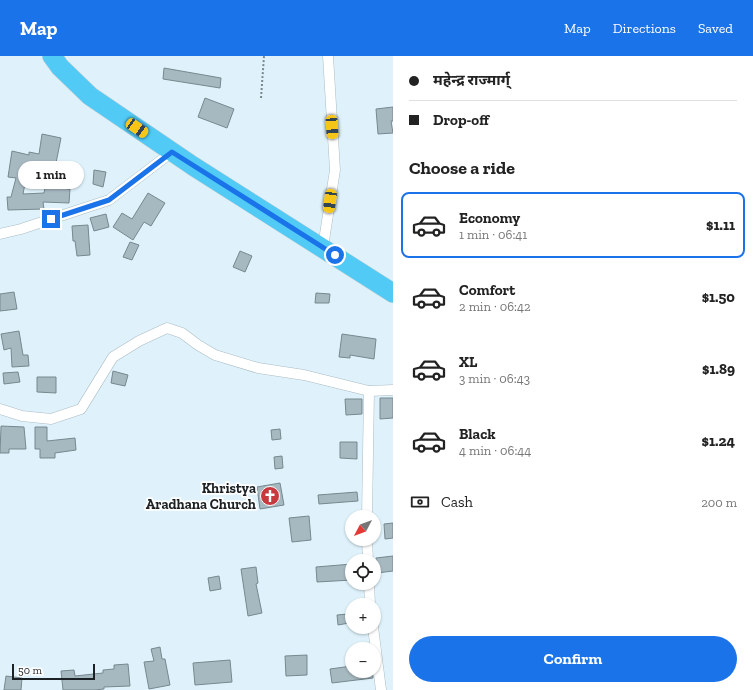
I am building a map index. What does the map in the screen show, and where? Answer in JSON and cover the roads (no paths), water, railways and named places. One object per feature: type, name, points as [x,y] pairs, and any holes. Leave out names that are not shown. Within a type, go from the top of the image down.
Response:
[{"type":"highway","points":[[52,56],[60,67],[90,96],[172,152],[393,293]]},
{"type":"street","points":[[323,248],[335,170],[328,56]]},
{"type":"street","points":[[0,234],[21,229],[109,200],[172,152]]},
{"type":"street","points":[[0,409],[22,416],[51,419],[81,409],[112,357],[139,340],[167,328],[182,333],[215,355],[258,368],[304,375],[369,390],[393,390]]},
{"type":"street","points":[[367,510],[369,390]]},
{"type":"street","points":[[374,634],[381,690]]},
{"type":"place","name":"Khristya Aradhana Church","points":[[270,496]]}]
